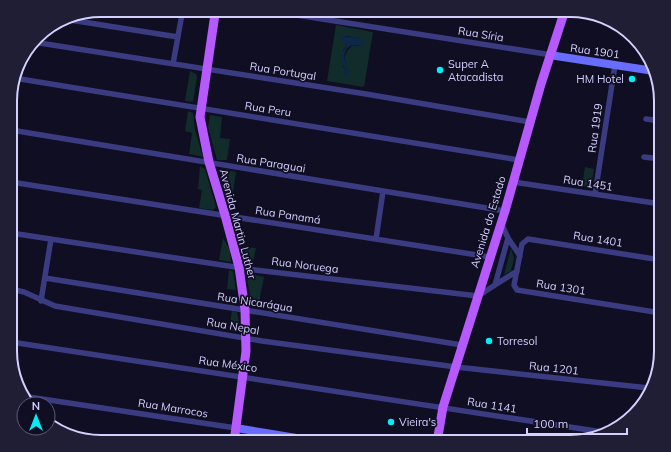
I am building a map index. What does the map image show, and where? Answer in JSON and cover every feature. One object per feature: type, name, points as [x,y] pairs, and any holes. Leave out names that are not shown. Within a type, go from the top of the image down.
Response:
[{"type":"main road","name":"Avenida Martin Luther","points":[[215,17],[200,108],[202,132],[238,267],[245,310],[247,338],[235,435]]},
{"type":"main road","name":"Avenida do Estado","points":[[438,435],[442,407],[505,211],[530,122],[553,56],[563,17]]},
{"type":"street","points":[[173,64],[181,17]]},
{"type":"street","name":"Rua Síria","points":[[309,17],[553,56]]},
{"type":"street","points":[[75,21],[178,37]]},
{"type":"street","name":"Rua Portugal","points":[[39,43],[366,94],[530,122]]},
{"type":"street","name":"Rua 1901","points":[[553,56],[648,70]]},
{"type":"street","name":"Rua 1919","points":[[596,194],[615,65]]},
{"type":"street","name":"Rua Peru","points":[[20,79],[519,160]]},
{"type":"street","points":[[646,119],[654,120]]},
{"type":"street","name":"Rua Paraguai","points":[[17,131],[505,211]]},
{"type":"street","points":[[644,157],[654,158]]},
{"type":"street","name":"Rua 1451","points":[[513,182],[654,203]]},
{"type":"street","name":"Rua Panamá","points":[[17,183],[490,257]]},
{"type":"street","points":[[376,239],[383,191]]},
{"type":"street","points":[[501,223],[508,238],[520,256]]},
{"type":"street","name":"Rua Noruega","points":[[17,234],[238,267],[478,296]]},
{"type":"street","points":[[495,285],[508,238]]},
{"type":"street","points":[[41,301],[51,239]]},
{"type":"street","name":"Rua 1301","points":[[532,239],[524,241],[522,244],[514,285],[517,290],[654,312]]},
{"type":"street","name":"Rua 1401","points":[[532,239],[654,259]]},
{"type":"street","points":[[478,296],[517,271]]},
{"type":"street","name":"Rua Nicarágua","points":[[45,278],[462,345]]},
{"type":"street","name":"Rua Nepal","points":[[17,291],[24,292],[41,301],[55,306],[247,338],[456,367]]},
{"type":"street","name":"Rua México","points":[[17,343],[442,407]]},
{"type":"street","name":"Rua 1201","points":[[456,367],[645,388]]},
{"type":"street","name":"Rua Marrocos","points":[[56,401],[278,435]]},
{"type":"street","name":"Rua 1141","points":[[442,407],[596,431]]},
{"type":"green space","points":[[336,25],[373,32],[364,87],[327,81]],"holes":[[[345,36],[360,38],[358,46],[353,45],[347,51],[345,60],[349,71],[343,77],[346,70],[343,67],[343,50],[347,46],[344,42]]]},
{"type":"green space","points":[[190,71],[196,74],[197,77],[193,102],[185,101]]},
{"type":"green space","points":[[188,111],[193,113],[195,130],[203,157],[189,154],[192,133],[185,131]]},
{"type":"green space","points":[[210,115],[222,117],[220,138],[230,139],[227,160],[217,160],[208,127]]},
{"type":"green space","points":[[200,166],[205,169],[216,207],[213,210],[199,208],[202,190],[198,189]]},
{"type":"green space","points":[[585,167],[594,169],[591,188],[582,186]]},
{"type":"green space","points":[[226,170],[236,172],[232,199],[224,175]]},
{"type":"green space","points":[[223,238],[230,250],[231,262],[219,260]]},
{"type":"green space","points":[[243,247],[256,248],[253,263],[250,263]]},
{"type":"green space","points":[[511,248],[514,258],[511,271],[504,275]]},
{"type":"green space","points":[[229,270],[233,271],[236,290],[227,289]]},
{"type":"green space","points":[[246,273],[264,277],[258,307],[252,306]]},
{"type":"green space","points":[[232,311],[237,312],[241,332],[229,330]]},
{"type":"water","points":[[342,36],[360,38],[364,42],[363,45],[353,45],[346,50],[345,61],[349,71],[348,75],[343,77],[341,75],[345,73],[346,70],[342,64],[341,58],[347,46],[341,40]]},
{"type":"place","name":"Super A Atacadista","points":[[440,70]]},
{"type":"place","name":"HM Hotel","points":[[632,79]]},
{"type":"place","name":"Torresol","points":[[489,341]]},
{"type":"place","name":"Vieira's","points":[[391,422]]}]
